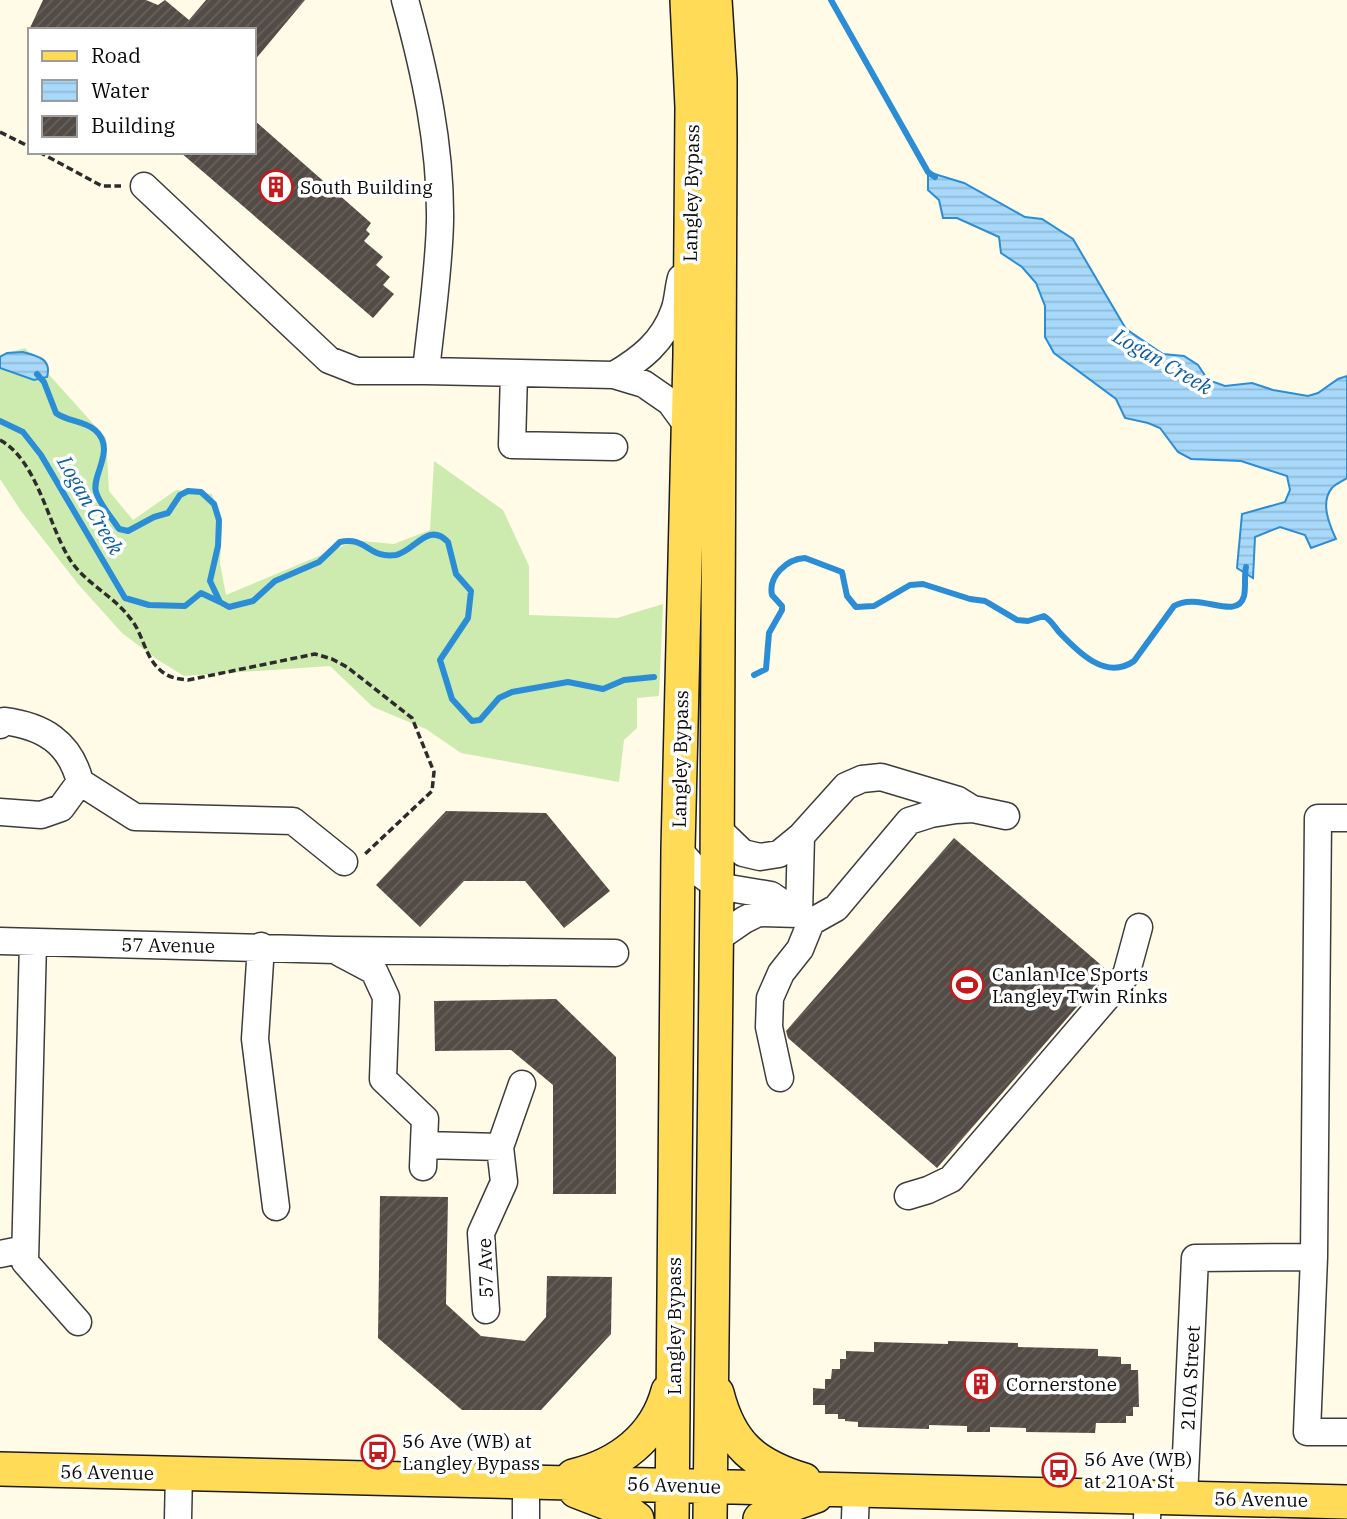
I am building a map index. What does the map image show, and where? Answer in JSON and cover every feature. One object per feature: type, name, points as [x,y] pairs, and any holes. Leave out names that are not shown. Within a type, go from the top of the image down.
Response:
[{"type":"main road","name":"Langley Bypass","points":[[672,1519],[678,849],[689,428],[692,107],[687,0]]},
{"type":"main road","name":"Langley Bypass","points":[[710,1519],[717,886],[720,134],[715,0]]},
{"type":"main road","points":[[537,1482],[593,1471],[612,1463],[637,1445],[654,1425],[664,1407],[674,1368]]},
{"type":"main road","points":[[712,1370],[720,1402],[742,1447],[758,1461],[780,1473],[849,1500]]},
{"type":"main road","name":"56 Avenue","points":[[0,1469],[710,1486],[849,1500],[1148,1508],[1184,1497],[1347,1502]]},
{"type":"main road","points":[[537,1482],[591,1496],[625,1510],[637,1519]]},
{"type":"main road","points":[[760,1519],[776,1510],[849,1500]]},
{"type":"street","points":[[405,0],[430,103],[438,165],[440,222],[426,371]]},
{"type":"street","points":[[144,186],[329,360],[357,371],[614,374],[644,384],[670,402],[689,428]]},
{"type":"street","points":[[614,374],[636,362],[658,342],[674,310],[690,242]]},
{"type":"street","points":[[514,373],[513,445],[614,447]]},
{"type":"street","points":[[1,721],[44,731],[75,762],[80,782],[135,817],[293,821],[344,862]]},
{"type":"street","points":[[716,827],[743,853],[760,857],[779,855],[801,836],[846,786],[862,779],[881,777],[958,800],[973,809]]},
{"type":"street","points":[[0,812],[41,815],[61,808],[80,782]]},
{"type":"street","points":[[715,940],[758,913],[805,918],[836,908],[909,821],[912,803],[907,784]]},
{"type":"street","points":[[909,821],[931,814],[973,809],[1006,816]]},
{"type":"street","points":[[1347,818],[1318,818],[1314,1257],[1307,1432],[1347,1432]]},
{"type":"street","points":[[780,1077],[769,1027],[770,998],[781,973],[800,949],[805,918],[801,836]]},
{"type":"street","points":[[678,849],[699,873],[717,886],[771,895],[805,918]]},
{"type":"street","points":[[908,1196],[951,1179],[1126,975],[1139,927]]},
{"type":"street","name":"57 Avenue","points":[[0,941],[335,950],[615,953]]},
{"type":"street","points":[[33,942],[12,1251],[78,1322]]},
{"type":"street","points":[[261,946],[256,1039],[276,1207]]},
{"type":"street","points":[[335,950],[374,971],[386,998],[383,1079],[425,1119],[424,1156],[500,1147]]},
{"type":"street","name":"57 Ave","points":[[486,1310],[481,1233],[504,1182],[500,1147],[522,1084]]},
{"type":"street","name":"210A Street","points":[[1184,1497],[1195,1258],[1314,1257]]},
{"type":"street","points":[[178,1519],[179,1473]]},
{"type":"street","points":[[526,1519],[537,1482]]},
{"type":"path","points":[[0,132],[28,146]]},
{"type":"path","points":[[43,154],[102,186],[144,186]]},
{"type":"path","points":[[0,440],[19,458],[33,478],[69,558],[79,571],[132,619],[154,664],[169,676],[188,680],[320,654],[347,667],[412,718],[434,772],[432,791],[357,862],[344,862]]},
{"type":"green space","points":[[25,348],[106,438],[109,491],[133,520],[176,490],[212,494],[222,526],[220,563],[226,595],[345,545],[362,541],[394,544],[430,530],[434,461],[503,510],[529,566],[529,615],[617,618],[663,604],[659,696],[637,698],[637,728],[624,740],[619,782],[461,753],[426,729],[373,707],[330,666],[184,676],[158,660],[122,633],[78,584],[21,511],[0,479],[0,355]]},
{"type":"water","points":[[928,172],[964,183],[1025,217],[1042,219],[1073,239],[1126,329],[1163,354],[1184,356],[1198,365],[1208,380],[1225,386],[1252,383],[1308,396],[1347,376],[1347,478],[1333,487],[1328,494],[1326,506],[1328,520],[1336,539],[1311,548],[1305,535],[1280,527],[1255,537],[1253,578],[1237,568],[1242,514],[1285,502],[1290,490],[1287,476],[1241,461],[1191,459],[1178,452],[1160,428],[1125,418],[1116,399],[1054,353],[1045,337],[1045,306],[1036,283],[1022,267],[1001,253],[999,237],[957,218],[943,218],[939,200],[928,190]]},
{"type":"water","points":[[23,352],[46,362],[47,377],[34,380],[0,368],[0,357],[7,353]]},
{"type":"building","points":[[43,0],[146,0],[158,5],[165,0],[189,20],[206,0],[305,0],[256,59],[256,28],[30,28]]},
{"type":"building","name":"South Building","points":[[256,122],[371,223],[366,230],[370,234],[364,241],[383,257],[376,265],[390,277],[383,285],[394,294],[373,318],[182,154],[256,154]]},
{"type":"building","points":[[446,811],[546,813],[610,891],[564,928],[525,881],[464,881],[420,927],[376,885]]},
{"type":"building","points":[[954,838],[1108,971],[937,1168],[788,1038],[786,1031]]},
{"type":"building","points":[[556,999],[616,1057],[616,1194],[553,1194],[553,1085],[511,1050],[435,1051],[434,1001]]},
{"type":"building","points":[[380,1196],[448,1197],[446,1304],[481,1336],[525,1341],[546,1317],[547,1276],[612,1277],[611,1334],[541,1410],[462,1410],[378,1338]]},
{"type":"building","name":"Cornerstone","points":[[948,1341],[1018,1343],[1018,1347],[1098,1349],[1098,1356],[1121,1357],[1121,1364],[1131,1364],[1131,1370],[1138,1370],[1139,1407],[1133,1407],[1133,1416],[1126,1416],[1126,1423],[1096,1423],[1095,1433],[1026,1432],[1026,1428],[990,1427],[990,1432],[967,1432],[967,1426],[929,1425],[929,1429],[858,1427],[858,1422],[838,1419],[838,1414],[825,1414],[825,1405],[813,1405],[813,1388],[825,1389],[825,1379],[831,1379],[832,1369],[840,1369],[840,1359],[846,1359],[846,1351],[874,1352],[874,1342],[948,1344]]},
{"type":"waterway","points":[[831,0],[928,172],[935,177]]},
{"type":"waterway","points":[[37,374],[44,382],[56,413],[90,427],[101,437],[104,453],[95,485],[96,492],[119,529],[128,531],[168,513],[180,495],[188,491],[201,492],[214,504],[219,520],[218,546],[210,581],[220,602],[229,607],[253,601],[275,581],[319,562],[340,542],[356,542],[379,554],[396,555],[428,536],[441,536],[448,542],[456,574],[471,591],[468,618],[440,660],[452,699],[472,721],[480,720],[499,698],[512,692],[568,682],[603,689],[624,680],[654,677]]},
{"type":"waterway","name":"Logan Creek","points":[[0,421],[23,432],[41,455],[125,598],[149,605],[185,606],[201,593],[220,602]]},
{"type":"waterway","name":"Logan Creek","points":[[754,675],[766,669],[769,633],[782,610],[782,606],[772,595],[773,581],[780,570],[798,559],[805,558],[842,572],[847,596],[856,607],[874,606],[910,585],[923,584],[985,601],[1017,620],[1028,621],[1044,616],[1093,662],[1113,668],[1134,661],[1174,606],[1184,602],[1225,607],[1240,603],[1245,593],[1246,567]]},
{"type":"place","name":"South Building","points":[[276,187]]},
{"type":"place","name":"Canlan Ice Sports Langley Twin Rinks","points":[[967,985]]},
{"type":"place","name":"Cornerstone","points":[[981,1384]]},
{"type":"place","name":"56 Ave (WB) at Langley Bypass","points":[[378,1452]]},
{"type":"place","name":"56 Ave (WB) at 210A St","points":[[1059,1470]]}]
